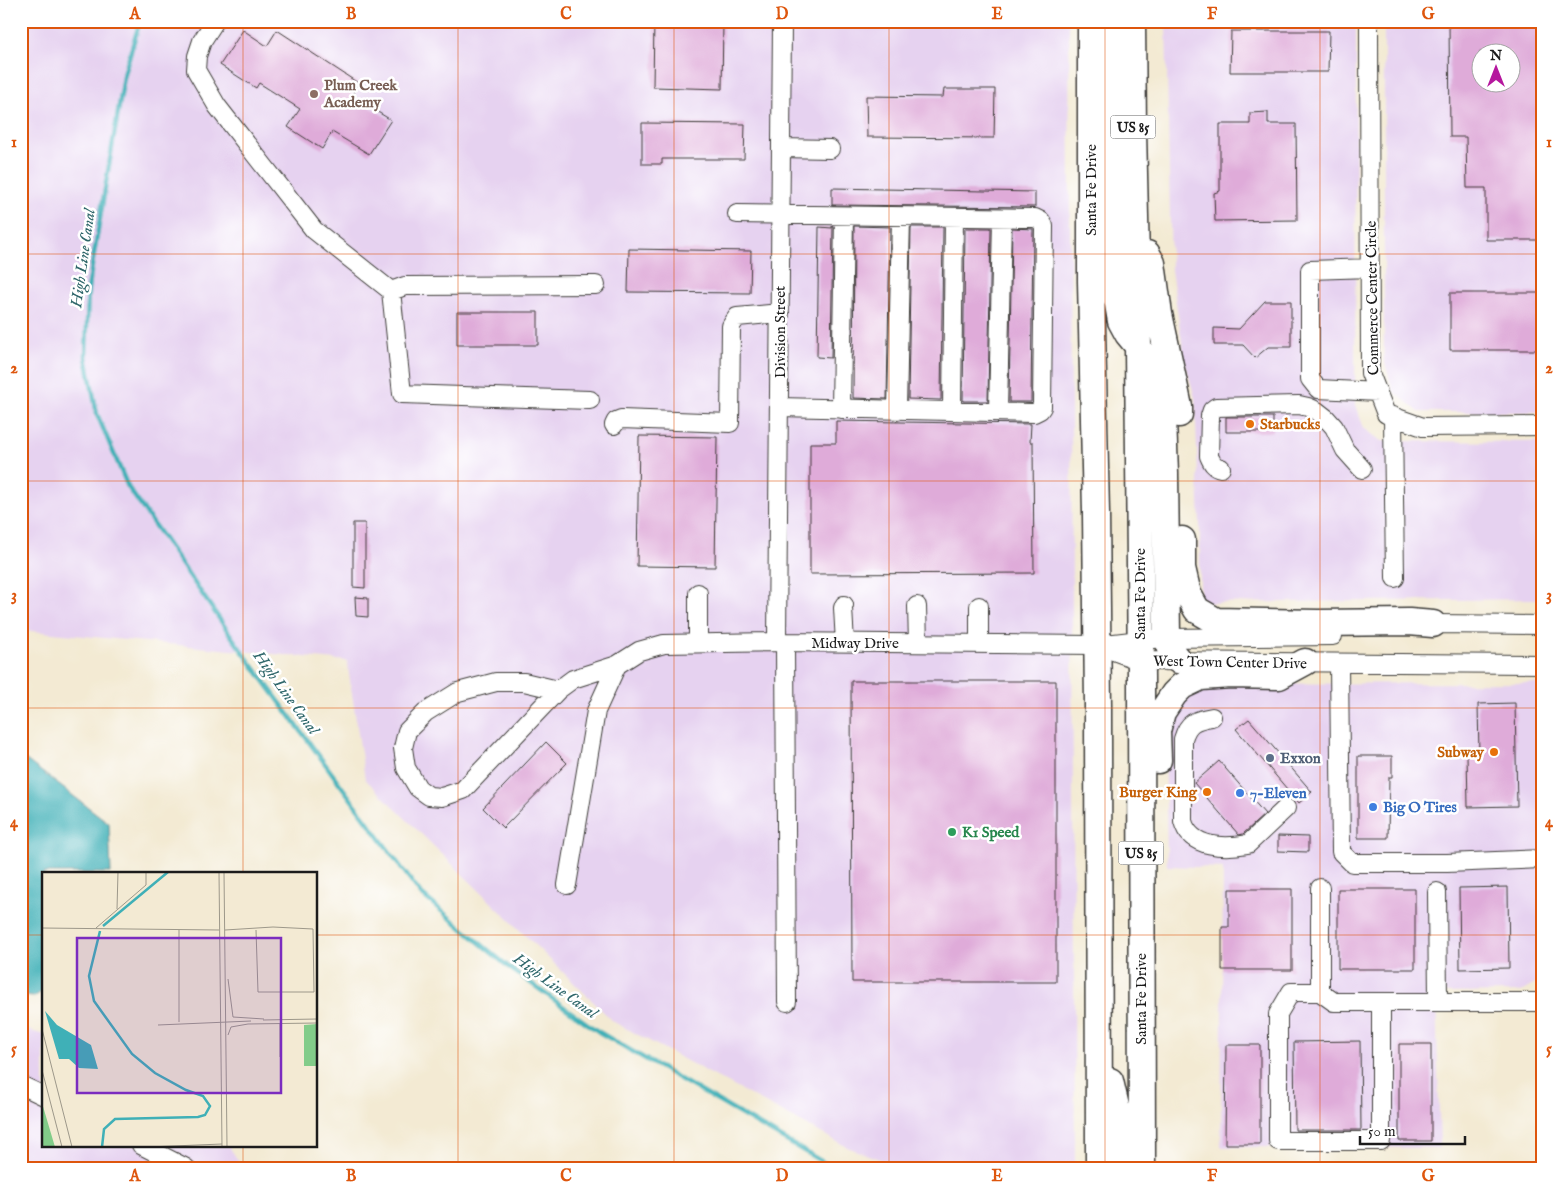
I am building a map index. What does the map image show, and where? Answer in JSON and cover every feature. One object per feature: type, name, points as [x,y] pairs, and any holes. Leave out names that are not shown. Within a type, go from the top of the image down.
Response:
[{"type":"highway","name":"Santa Fe Drive","points":[[1092,21],[1091,281],[1096,513],[1099,1168]]},
{"type":"highway","points":[[1112,21],[1115,287],[1120,321],[1147,362],[1158,392],[1162,418],[1172,649]]},
{"type":"highway","name":"Santa Fe Drive","points":[[1132,21],[1138,346],[1142,1168]]},
{"type":"highway","points":[[1135,232],[1152,263],[1159,314],[1179,407],[1182,568],[1188,594],[1197,610],[1216,621],[1409,622],[1433,624]]},
{"type":"highway","points":[[1142,1046],[1159,981],[1157,732],[1162,712],[1182,686],[1202,677],[1231,675],[1279,676],[1305,662]]},
{"type":"highway","points":[[1099,1036],[1117,1111],[1121,1168]]},
{"type":"street","points":[[214,21],[202,41],[197,56],[196,70],[217,106],[314,230],[391,291],[402,394],[590,400]]},
{"type":"street","name":"Division Street","points":[[782,21],[779,407],[787,1002]]},
{"type":"street","name":"Commerce Center Circle","points":[[1369,21],[1370,373],[1386,414],[1393,416]]},
{"type":"street","points":[[781,148],[830,148]]},
{"type":"street","points":[[737,214],[1035,218],[1044,226],[1042,406],[1040,410],[1034,413],[779,407]]},
{"type":"street","points":[[842,409],[844,216]]},
{"type":"street","points":[[897,410],[901,217]]},
{"type":"street","points":[[952,412],[954,217]]},
{"type":"street","points":[[998,412],[1002,218]]},
{"type":"street","points":[[1370,268],[1310,270],[1310,379],[1318,390],[1378,392]]},
{"type":"street","points":[[391,291],[405,286],[596,285]]},
{"type":"street","points":[[614,425],[616,421],[621,419],[730,423],[731,326],[737,317],[780,313]]},
{"type":"street","points":[[1221,468],[1216,467],[1210,456],[1210,416],[1212,410],[1216,407],[1298,405],[1317,411],[1326,418],[1334,427],[1345,450],[1362,470]]},
{"type":"street","points":[[1394,578],[1393,416],[1423,427],[1542,426]]},
{"type":"street","points":[[698,593],[698,644]]},
{"type":"street","points":[[844,605],[845,642]]},
{"type":"street","points":[[917,606],[918,643]]},
{"type":"street","points":[[979,606],[979,644]]},
{"type":"street","name":"West Town Center Drive","points":[[1097,645],[1140,650],[1172,649],[1396,635],[1433,624],[1542,625]]},
{"type":"street","name":"Midway Drive","points":[[618,665],[639,651],[664,644],[845,642],[1097,645]]},
{"type":"street","name":"West Town Center Drive","points":[[1140,650],[1172,649],[1305,662],[1542,664]]},
{"type":"street","points":[[1339,663],[1341,852],[1352,863],[1447,863],[1542,859]]},
{"type":"street","points":[[558,690],[524,682],[496,682],[458,692],[426,712],[407,731],[403,748],[406,768],[418,788],[429,796],[442,797],[463,790],[558,690],[573,679],[618,665]]},
{"type":"street","points":[[567,885],[596,711],[618,665]]},
{"type":"street","points":[[1212,717],[1192,723],[1183,739],[1184,826],[1197,840],[1206,845],[1248,844],[1286,808]]},
{"type":"street","points":[[1320,888],[1320,992]]},
{"type":"street","points":[[1436,892],[1438,1002]]},
{"type":"street","points":[[1381,1002],[1381,1141],[1278,1141],[1278,1014],[1291,992],[1320,992],[1334,1002],[1381,1002],[1542,1002]]},
{"type":"street","points":[[21,1085],[42,1095]]},
{"type":"street","points":[[144,1146],[186,1168]]},
{"type":"shaded area","points":[[21,21],[1069,21],[1075,1168],[904,1168],[849,1148],[614,1022],[365,779],[347,661],[21,630]]},
{"type":"shaded area","points":[[1166,21],[1356,21],[1355,404],[1364,428],[1381,441],[1542,442],[1542,599],[1200,603],[1200,527],[1195,398],[1185,362],[1171,270]]},
{"type":"shaded area","points":[[1384,21],[1542,21],[1542,412],[1419,412],[1393,391],[1384,359]]},
{"type":"shaded area","points":[[1542,683],[1542,973],[1535,984],[1521,992],[1436,993],[1440,1148],[1221,1147],[1223,868],[1167,866],[1165,735],[1176,703],[1206,684]]},
{"type":"shaded area","points":[[21,1028],[42,1034],[42,1146],[229,1146],[243,1168],[21,1168]]},
{"type":"water","points":[[21,756],[109,823],[111,872],[42,872],[42,991],[34,997],[21,996]]},
{"type":"building","points":[[654,21],[723,21],[722,89],[653,87]]},
{"type":"building","points":[[1449,21],[1542,21],[1542,240],[1486,240],[1486,188],[1467,188],[1466,137],[1450,137]]},
{"type":"building","name":"Plum Creek Academy","points":[[243,30],[267,46],[277,30],[358,83],[351,96],[391,120],[369,154],[332,132],[322,149],[288,127],[300,109],[259,83],[256,88],[220,65]]},
{"type":"building","points":[[1231,31],[1329,31],[1328,72],[1230,72]]},
{"type":"building","points":[[944,89],[995,89],[994,138],[867,137],[866,96],[943,97]]},
{"type":"building","points":[[1268,112],[1268,124],[1296,124],[1297,220],[1215,221],[1214,193],[1220,191],[1220,124],[1250,124],[1250,113]]},
{"type":"building","points":[[642,123],[745,124],[744,159],[662,159],[662,164],[642,164]]},
{"type":"building","points":[[832,188],[1035,192],[1035,207],[832,205]]},
{"type":"building","points":[[833,226],[831,358],[817,357],[819,227],[832,228]]},
{"type":"building","points":[[854,226],[890,227],[887,399],[853,398]]},
{"type":"building","points":[[911,227],[943,227],[941,400],[908,399]]},
{"type":"building","points":[[965,228],[991,228],[988,401],[963,401]]},
{"type":"building","points":[[1012,228],[1033,229],[1031,402],[1009,402]]},
{"type":"building","points":[[629,249],[751,251],[750,293],[628,292]]},
{"type":"building","points":[[1450,293],[1542,293],[1542,350],[1450,350]]},
{"type":"building","points":[[1265,301],[1291,301],[1291,347],[1268,347],[1255,358],[1243,345],[1214,345],[1214,328],[1239,329]]},
{"type":"building","points":[[457,312],[538,312],[538,345],[457,345]]},
{"type":"building","name":"Starbucks","points":[[1226,417],[1273,417],[1273,432],[1226,432]]},
{"type":"building","points":[[836,421],[1031,424],[1030,442],[1033,442],[1034,573],[810,574],[810,443],[836,443]]},
{"type":"building","points":[[639,436],[717,437],[715,567],[637,566]]},
{"type":"building","points":[[353,523],[365,523],[365,588],[353,587]]},
{"type":"building","points":[[355,597],[368,598],[368,617],[356,616]]},
{"type":"building","points":[[851,681],[1056,681],[1056,982],[852,982]]},
{"type":"building","points":[[1515,703],[1517,806],[1468,807],[1467,754],[1479,754],[1478,704]]},
{"type":"building","points":[[1249,719],[1312,792],[1299,803],[1236,729]]},
{"type":"building","points":[[546,742],[567,763],[503,828],[483,808]]},
{"type":"building","name":"Big O Tires","points":[[1358,756],[1392,756],[1392,777],[1389,777],[1388,838],[1358,838]]},
{"type":"building","points":[[1219,761],[1265,814],[1243,834],[1239,835],[1194,783]]},
{"type":"building","points":[[1278,836],[1308,837],[1308,852],[1278,851]]},
{"type":"building","points":[[1508,887],[1509,968],[1460,969],[1459,888]]},
{"type":"building","points":[[1229,889],[1292,889],[1292,970],[1222,970],[1222,927],[1229,927]]},
{"type":"building","points":[[1338,889],[1415,889],[1415,969],[1338,969]]},
{"type":"building","points":[[1360,1041],[1361,1130],[1295,1130],[1294,1042]]},
{"type":"building","points":[[1399,1044],[1431,1044],[1431,1141],[1399,1141]]},
{"type":"building","points":[[1226,1045],[1260,1045],[1260,1144],[1225,1144]]},
{"type":"waterway","name":"High Line Canal","points":[[140,21],[125,71],[88,289],[86,357],[97,414],[128,487],[234,640],[420,893],[511,969],[599,1032],[833,1168]]},
{"type":"place","name":"Plum Creek Academy","points":[[314,94]]},
{"type":"place","name":"Starbucks","points":[[1250,424]]},
{"type":"place","name":"Subway","points":[[1494,752]]},
{"type":"place","name":"Exxon","points":[[1270,758]]},
{"type":"place","name":"Burger King","points":[[1207,792]]},
{"type":"place","name":"7-Eleven","points":[[1240,793]]},
{"type":"place","name":"Big O Tires","points":[[1373,807]]},
{"type":"place","name":"K1 Speed","points":[[952,832]]}]
